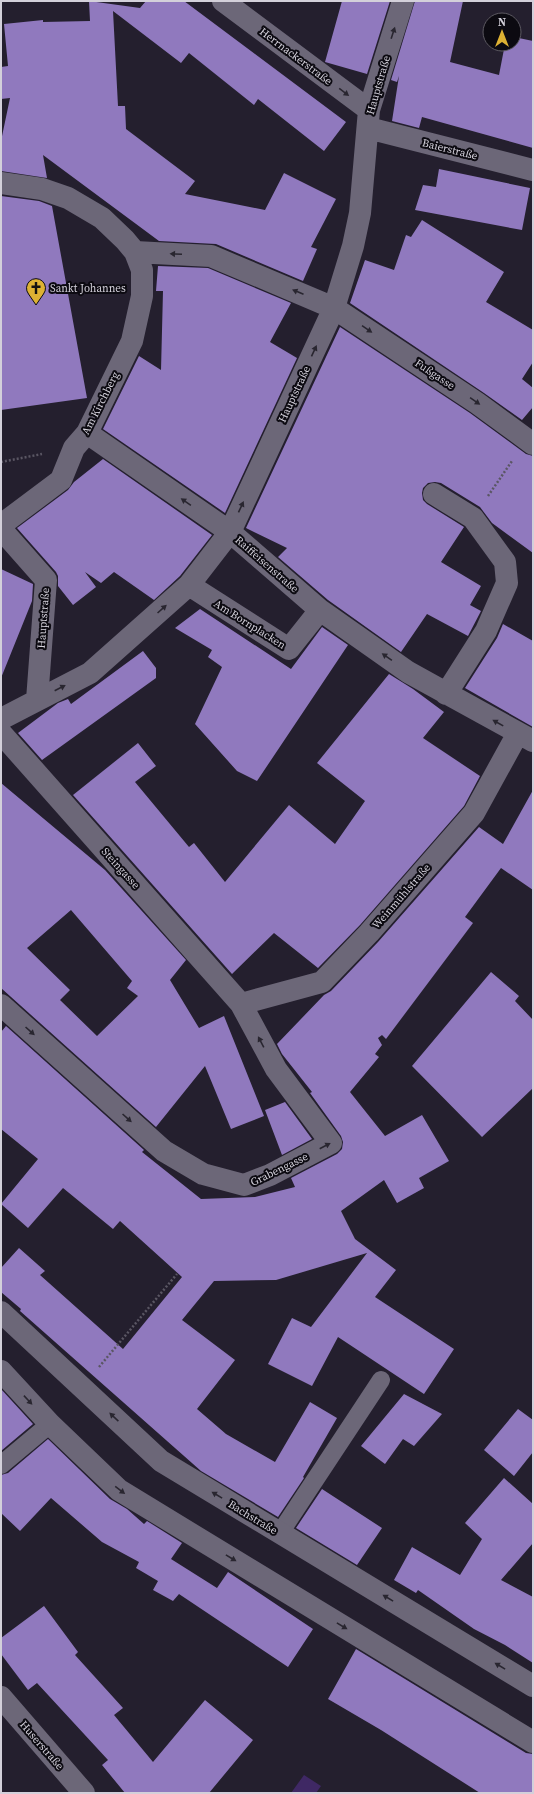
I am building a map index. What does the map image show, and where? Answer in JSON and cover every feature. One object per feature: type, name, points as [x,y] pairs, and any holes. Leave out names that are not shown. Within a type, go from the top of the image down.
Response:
[{"type":"street","name":"Herrnackerstraße","points":[[224,1],[368,119]]},
{"type":"street","name":"Hauptstraße","points":[[1,719],[90,673],[189,585],[230,532],[334,308],[353,246],[360,213],[368,119],[403,1]]},
{"type":"street","name":"Baierstraße","points":[[368,119],[533,170]]},
{"type":"street","name":"Am Kirchberg","points":[[1,183],[42,189],[68,198],[102,218],[135,252],[142,270],[142,296],[132,341],[60,480],[1,525]]},
{"type":"street","points":[[135,252],[211,256],[334,308]]},
{"type":"street","name":"Fußgasse","points":[[334,308],[477,402],[530,442]]},
{"type":"street","name":"Raiffeisenstraße","points":[[81,441],[230,532],[320,610],[408,672],[525,737]]},
{"type":"street","points":[[434,494],[472,518],[505,562],[508,583],[486,631],[446,694]]},
{"type":"street","name":"Hauptstraße","points":[[1,529],[46,580],[36,700]]},
{"type":"street","name":"Am Bornplacken","points":[[189,585],[288,649],[320,610]]},
{"type":"street","name":"Steingasse","points":[[1,733],[241,1004]]},
{"type":"street","name":"Weinmühlstraße","points":[[241,1004],[322,982],[369,933],[474,813],[525,737]]},
{"type":"street","name":"Grabengasse","points":[[1,1005],[164,1151],[203,1174],[244,1185],[270,1175],[331,1143],[276,1069],[241,1004]]},
{"type":"street","name":"Bachstraße","points":[[1,1312],[161,1461],[533,1686]]},
{"type":"street","points":[[1,1371],[50,1424],[119,1490],[533,1742]]},
{"type":"street","name":"Huserstraße","points":[[1,1697],[84,1793]]},
{"type":"lane","points":[[280,1533],[380,1380]]},
{"type":"lane","points":[[1,1465],[50,1424]]},
{"type":"path","points":[[1,462],[81,441]]},
{"type":"path","points":[[472,518],[530,442]]},
{"type":"path","points":[[82,1387],[177,1274]]},
{"type":"shaded area","points":[[304,1775],[321,1786],[316,1793],[291,1793]]},
{"type":"building","points":[[89,1],[140,8],[146,1],[184,1],[346,122],[324,151],[258,99],[254,105],[189,53],[181,63],[113,11],[118,106],[125,106],[126,129],[195,181],[185,194],[265,210],[284,173],[336,199],[311,247],[317,249],[303,281],[216,244],[159,241],[43,155],[47,178],[1,171],[1,141],[10,98],[1,99],[1,67],[8,66],[4,24],[43,20],[43,22],[90,21]]},
{"type":"building","points":[[342,1],[390,1],[367,74],[325,62]]},
{"type":"building","points":[[415,1],[463,1],[450,62],[499,75],[503,52],[522,52],[522,39],[533,41],[533,148],[422,117],[419,128],[392,121],[399,76],[397,82],[391,80]]},
{"type":"building","points":[[439,169],[530,188],[522,230],[415,210],[423,185],[436,187]]},
{"type":"building","name":"Sankt Johannes","points":[[1,196],[39,201],[52,206],[87,398],[1,410]]},
{"type":"building","points":[[422,220],[504,272],[486,302],[533,330],[533,362],[522,379],[533,388],[533,407],[522,420],[350,303],[365,260],[394,270],[406,235],[411,237]]},
{"type":"building","points":[[158,266],[208,268],[291,303],[270,342],[297,358],[225,513],[103,429],[139,356],[161,370],[163,291],[156,291]]},
{"type":"building","points":[[340,327],[470,413],[526,454],[533,456],[533,553],[492,523],[480,507],[441,483],[428,483],[423,488],[423,500],[427,504],[464,527],[441,562],[481,586],[470,605],[481,611],[468,636],[427,614],[401,652],[328,600],[278,557],[287,548],[246,528]]},
{"type":"building","points":[[103,459],[212,535],[180,576],[154,600],[114,572],[101,583],[85,572],[96,587],[73,605],[58,586],[58,576],[56,572],[17,528],[68,490],[74,482]]},
{"type":"building","points":[[1,569],[33,584],[32,601],[1,678]]},
{"type":"building","points":[[200,609],[291,669],[322,627],[348,645],[257,781],[237,771],[195,724],[222,667],[208,657],[212,650],[175,628]]},
{"type":"building","points":[[503,624],[533,641],[533,727],[465,688],[497,638]]},
{"type":"building","points":[[143,651],[156,668],[156,678],[42,760],[18,733],[58,703],[68,699],[71,704]]},
{"type":"building","points":[[389,674],[413,689],[444,712],[423,738],[480,776],[464,806],[360,925],[318,968],[274,933],[232,974],[73,795],[138,743],[156,766],[135,782],[189,847],[194,843],[225,882],[289,805],[335,844],[365,801],[317,763]]},
{"type":"building","points":[[1,783],[105,870],[186,960],[170,980],[199,1028],[224,1016],[264,1116],[231,1129],[205,1066],[156,1127],[1,988]],"holes":[[[71,910],[132,981],[127,988],[138,996],[97,1036],[60,1000],[70,990],[27,948]]]},
{"type":"building","points":[[533,790],[533,890],[501,868],[465,917],[473,923],[386,1039],[382,1035],[378,1038],[382,1045],[375,1054],[379,1057],[350,1092],[385,1136],[422,1115],[449,1161],[419,1178],[424,1188],[397,1203],[384,1180],[341,1211],[355,1239],[396,1270],[375,1297],[454,1349],[424,1394],[338,1337],[312,1386],[268,1364],[292,1318],[311,1327],[367,1253],[276,1280],[214,1281],[182,1320],[235,1360],[197,1409],[226,1434],[275,1462],[310,1402],[337,1418],[303,1477],[304,1478],[278,1517],[201,1471],[20,1311],[21,1309],[1,1292],[1,1268],[19,1248],[45,1271],[40,1275],[123,1349],[182,1277],[120,1221],[113,1229],[63,1188],[28,1228],[1,1204],[38,1159],[1,1129],[1,1032],[6,1026],[144,1150],[142,1152],[201,1199],[255,1197],[295,1187],[291,1178],[337,1154],[342,1149],[343,1142],[341,1136],[310,1093],[312,1092],[282,1054],[277,1044],[378,942],[479,827],[503,844]]},
{"type":"building","points":[[491,972],[519,996],[515,1001],[533,1020],[533,1088],[482,1137],[412,1066]]},
{"type":"building","points":[[285,1102],[312,1139],[282,1155],[265,1110]]},
{"type":"building","points":[[1,1389],[33,1424],[1,1451]]},
{"type":"building","points":[[404,1394],[442,1414],[414,1446],[403,1439],[385,1464],[361,1446]]},
{"type":"building","points":[[518,1409],[533,1420],[533,1452],[514,1476],[484,1450]]},
{"type":"building","points":[[48,1439],[110,1499],[127,1509],[144,1524],[147,1521],[182,1543],[171,1559],[217,1588],[228,1572],[313,1629],[288,1667],[179,1594],[173,1601],[153,1590],[158,1581],[136,1568],[139,1562],[102,1542],[51,1498],[20,1531],[1,1513],[1,1475],[8,1473]]},
{"type":"building","points":[[504,1478],[533,1504],[533,1543],[501,1580],[533,1597],[533,1663],[505,1645],[474,1629],[418,1590],[416,1593],[394,1580],[412,1547],[460,1575],[482,1539],[465,1523]]},
{"type":"building","points":[[322,1489],[382,1528],[357,1565],[296,1528]]},
{"type":"building","points":[[44,1606],[78,1652],[75,1655],[123,1708],[114,1715],[153,1762],[205,1700],[253,1740],[209,1793],[125,1793],[102,1765],[108,1760],[37,1683],[28,1690],[1,1654],[1,1638]]},
{"type":"building","points":[[356,1649],[526,1753],[533,1754],[533,1793],[480,1793],[381,1730],[328,1699]]},
{"type":"place","name":"Sankt Johannes","points":[[36,305]]}]
